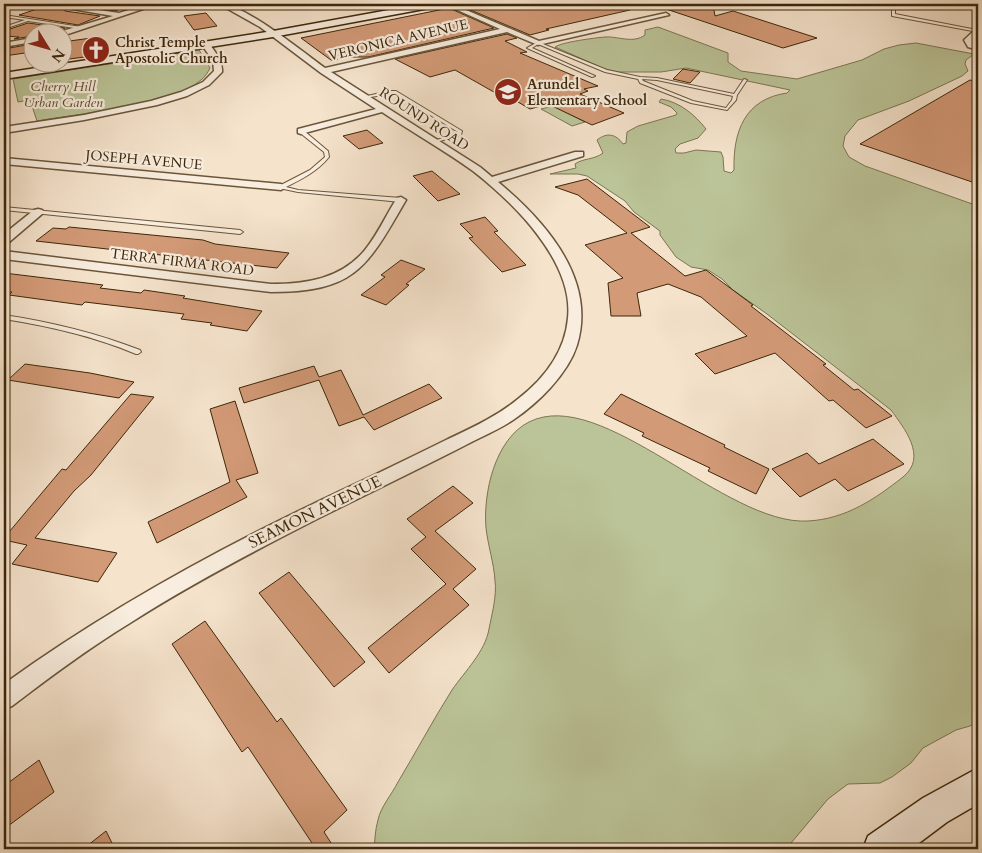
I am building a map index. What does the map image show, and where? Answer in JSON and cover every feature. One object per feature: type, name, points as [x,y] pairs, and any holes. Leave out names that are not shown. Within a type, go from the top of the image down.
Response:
[{"type":"street","points":[[46,4],[121,15]]},
{"type":"street","points":[[72,31],[155,4]]},
{"type":"street","name":"ROUND ROAD","points":[[222,4],[262,26],[324,71],[385,109],[491,181],[551,242],[568,276],[573,294]]},
{"type":"street","points":[[4,76],[273,34],[435,4]]},
{"type":"street","points":[[446,4],[538,43],[666,15]]},
{"type":"street","name":"VERONICA AVENUE","points":[[324,71],[507,30]]},
{"type":"street","points":[[975,47],[968,40],[977,30]]},
{"type":"street","points":[[4,45],[22,42]]},
{"type":"street","points":[[4,130],[144,105],[185,93],[204,84],[216,74],[219,65],[206,45]]},
{"type":"street","points":[[300,131],[385,109]]},
{"type":"street","points":[[491,181],[580,154]]},
{"type":"street","name":"JOSEPH AVENUE","points":[[4,161],[281,187]]},
{"type":"street","name":"TERRA FIRMA ROAD","points":[[4,255],[287,289],[308,287],[326,282],[354,268],[368,254],[401,200]]},
{"type":"street","points":[[4,240],[38,212]]},
{"type":"street","name":"SEAMON AVENUE","points":[[4,698],[88,639],[169,589],[241,548],[506,417],[530,398],[551,377],[566,355],[576,326],[573,294]]},
{"type":"street","points":[[881,849],[935,810],[978,785]]},
{"type":"lane","points":[[896,4],[893,15],[977,30]]},
{"type":"lane","points":[[4,16],[81,28]]},
{"type":"lane","points":[[4,28],[28,20]]},
{"type":"lane","points":[[593,76],[529,48],[538,43],[606,72],[666,81],[735,95]]},
{"type":"lane","points":[[640,78],[642,82],[692,102],[727,110],[745,80]]},
{"type":"lane","points":[[666,81],[673,80]]},
{"type":"lane","points":[[690,83],[707,90]]},
{"type":"lane","points":[[365,96],[395,92],[460,132],[459,135],[435,142]]},
{"type":"lane","points":[[281,187],[322,165],[327,157],[326,152],[300,131]]},
{"type":"lane","points":[[281,187],[298,191],[401,200]]},
{"type":"lane","points":[[4,208],[240,232]]},
{"type":"lane","points":[[4,324],[7,317],[58,326],[112,340],[138,352]]},
{"type":"green space","points":[[658,27],[728,53],[728,62],[741,71],[797,79],[862,60],[884,49],[899,45],[916,43],[974,54],[966,60],[965,64],[968,71],[962,76],[909,101],[858,120],[845,136],[843,146],[849,157],[865,166],[978,206],[978,720],[970,726],[956,730],[923,748],[911,763],[880,783],[848,784],[828,799],[786,849],[374,849],[379,815],[445,701],[474,661],[487,637],[495,592],[486,528],[489,484],[500,454],[517,430],[529,422],[559,416],[592,423],[628,438],[740,502],[775,517],[808,521],[847,512],[871,500],[903,477],[914,461],[914,452],[907,434],[891,410],[733,290],[722,279],[708,270],[691,267],[676,257],[660,235],[660,231],[634,212],[625,201],[587,176],[578,174],[550,174],[576,168],[575,164],[578,162],[603,153],[597,140],[601,137],[611,135],[623,144],[626,143],[627,132],[638,126],[676,115],[677,113],[671,107],[659,102],[661,99],[674,103],[686,110],[706,129],[698,138],[680,144],[675,149],[676,153],[696,150],[721,152],[724,171],[731,173],[734,170],[736,142],[744,119],[761,102],[773,96],[787,93],[790,90],[686,68],[661,72],[618,72],[605,69],[555,47],[586,39],[605,37],[636,39],[645,35],[645,30]]},
{"type":"green space","name":"Cherry Hill Urban Garden","points":[[199,50],[210,68],[201,80],[188,89],[147,102],[99,112],[37,121],[30,100],[18,102],[13,79],[58,72],[72,72],[72,70]]},
{"type":"green space","points":[[553,106],[585,122],[572,126],[541,109]]},
{"type":"building","points":[[87,4],[128,4],[128,6],[115,11],[82,6]]},
{"type":"building","points":[[471,4],[629,4],[630,10],[546,29],[549,30],[530,35],[461,6]]},
{"type":"building","points":[[657,4],[713,4],[715,16],[733,11],[817,38],[783,48],[657,6]]},
{"type":"building","points":[[46,6],[100,16],[78,25],[72,24],[72,22],[60,22],[19,15]]},
{"type":"building","points":[[449,8],[494,28],[368,57],[349,57],[335,60],[331,60],[301,38]]},
{"type":"building","points":[[206,13],[217,26],[194,30],[184,16]]},
{"type":"building","points":[[22,25],[22,38],[14,39],[19,37],[4,36],[4,31]]},
{"type":"building","points":[[507,34],[517,38],[505,41],[527,52],[520,53],[598,86],[584,89],[588,91],[580,94],[624,113],[592,125],[548,104],[530,109],[511,98],[508,100],[455,70],[430,77],[395,59]]},
{"type":"building","points":[[99,37],[107,54],[72,59],[72,41]]},
{"type":"building","points":[[22,46],[22,53],[4,56],[4,49]]},
{"type":"building","points":[[683,69],[700,72],[690,83],[673,79]]},
{"type":"building","points":[[970,80],[978,82],[978,184],[860,144]]},
{"type":"building","points":[[367,130],[383,143],[359,149],[343,136]]},
{"type":"building","points":[[432,171],[460,194],[438,201],[413,176]]},
{"type":"building","points":[[587,179],[650,227],[631,233],[685,276],[706,270],[826,364],[823,365],[854,390],[858,389],[892,416],[866,428],[833,400],[829,401],[775,353],[715,374],[695,354],[747,336],[701,297],[668,284],[637,293],[641,316],[611,316],[608,283],[623,278],[585,245],[627,233],[578,195],[555,187]]},
{"type":"building","points":[[485,217],[498,231],[494,232],[526,265],[502,272],[469,238],[473,237],[460,224]]},
{"type":"building","points":[[69,227],[203,240],[215,244],[289,253],[277,268],[36,241],[53,228],[66,229]]},
{"type":"building","points":[[401,260],[425,269],[406,284],[409,285],[386,305],[361,295],[385,277],[381,275]]},
{"type":"building","points":[[4,273],[103,285],[100,288],[141,293],[144,290],[185,296],[183,298],[262,311],[247,331],[210,325],[212,323],[181,319],[184,314],[85,302],[82,305],[9,295],[12,292],[4,291]]},
{"type":"building","points":[[25,364],[90,373],[134,382],[119,398],[8,380]]},
{"type":"building","points":[[314,366],[319,377],[341,370],[363,415],[429,384],[442,398],[374,430],[364,417],[339,426],[319,380],[244,403],[239,388]]},
{"type":"building","points":[[131,394],[154,397],[91,475],[74,491],[35,538],[117,553],[98,582],[12,564],[27,545],[4,540],[4,538],[62,469],[66,470]]},
{"type":"building","points":[[621,394],[725,445],[724,447],[769,469],[756,494],[708,471],[710,468],[642,436],[644,433],[604,414]]},
{"type":"building","points":[[235,401],[258,473],[236,480],[247,497],[157,543],[148,522],[230,482],[210,409]]},
{"type":"building","points":[[873,439],[904,464],[848,491],[835,479],[800,497],[772,469],[807,453],[819,464]]},
{"type":"building","points":[[453,486],[473,503],[435,531],[476,569],[453,589],[469,605],[389,673],[368,648],[446,584],[411,549],[426,537],[407,519]]},
{"type":"building","points":[[289,572],[365,662],[334,687],[259,593]]},
{"type":"building","points":[[205,621],[277,722],[281,718],[347,810],[324,832],[335,849],[316,849],[248,747],[242,752],[172,644]]},
{"type":"building","points":[[39,760],[54,792],[4,829],[4,786]]},
{"type":"building","points":[[106,831],[115,849],[83,849]]},
{"type":"place","name":"Christ Temple Apostolic Church","points":[[96,50]]},
{"type":"place","name":"Arundel Elementary School","points":[[508,92]]}]
